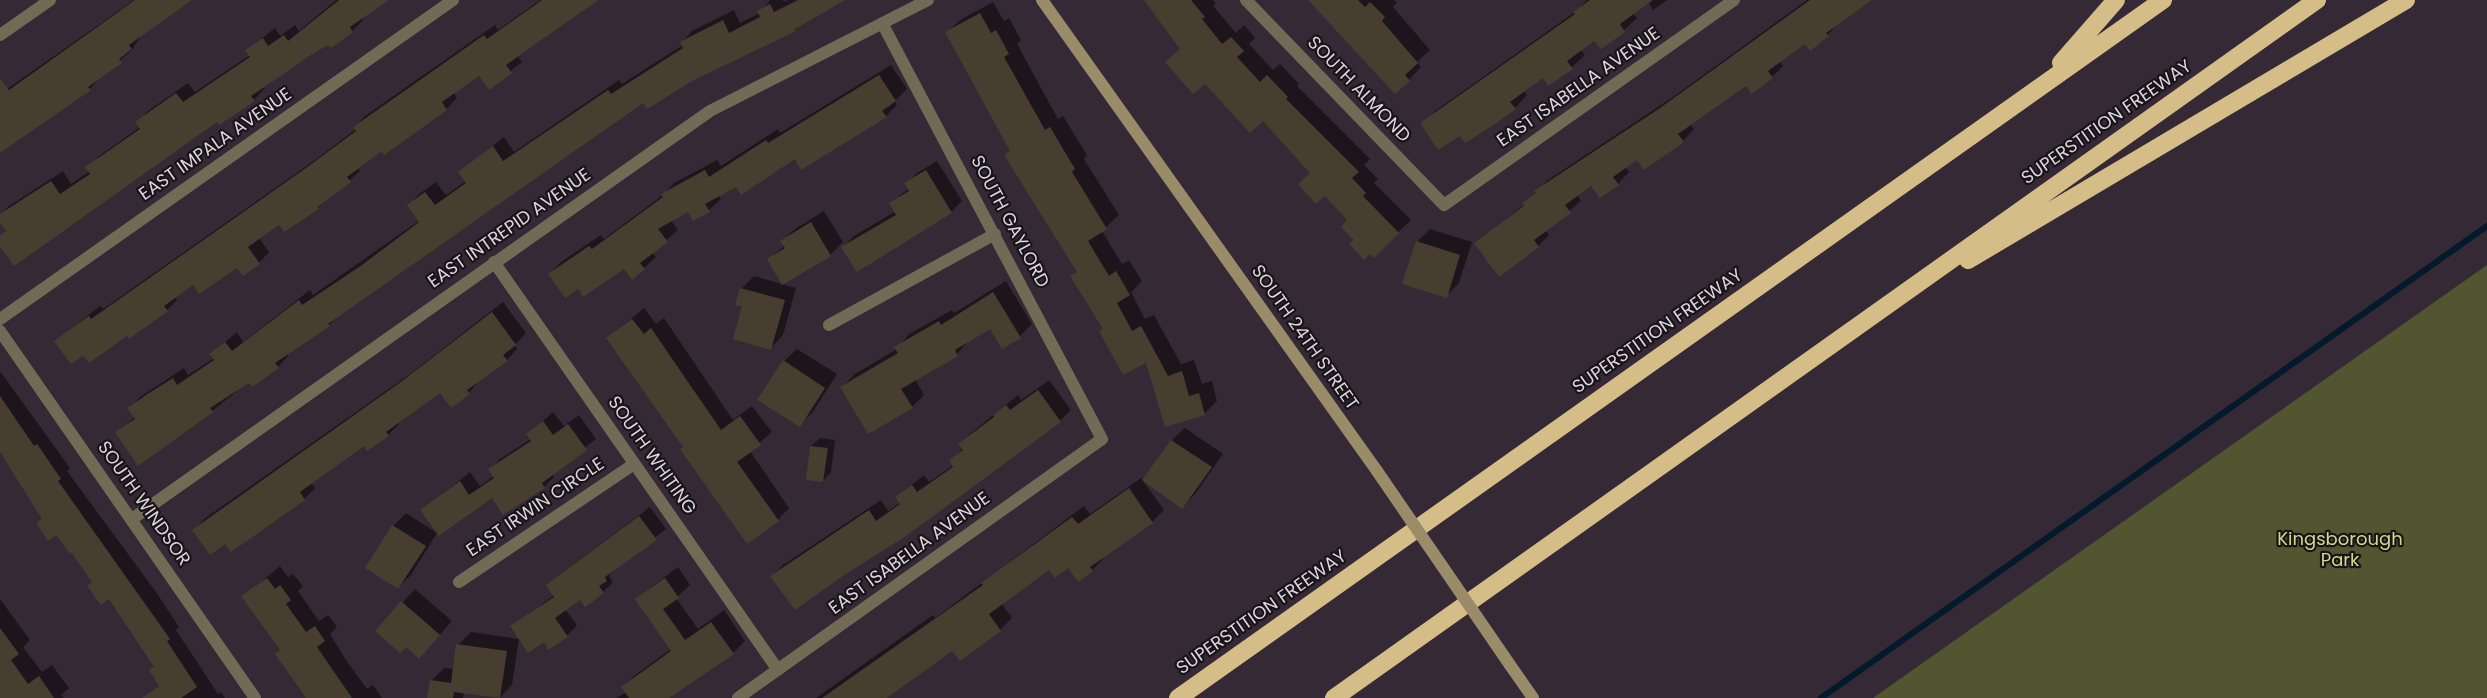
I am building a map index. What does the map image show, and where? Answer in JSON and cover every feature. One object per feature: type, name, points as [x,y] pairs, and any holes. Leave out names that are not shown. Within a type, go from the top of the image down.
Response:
[{"type":"highway","points":[[2040,87],[2116,0]]},
{"type":"highway","name":"SUPERSTITION FREEWAY","points":[[1178,698],[2163,0]]},
{"type":"highway","name":"SUPERSTITION FREEWAY","points":[[1334,698],[2317,0]]},
{"type":"highway","points":[[1853,329],[2406,0]]},
{"type":"street","points":[[0,35],[50,0]]},
{"type":"street","name":"EAST IMPALA AVENUE","points":[[0,319],[453,0]]},
{"type":"street","name":"EAST INTREPID AVENUE","points":[[132,519],[710,111],[928,0]]},
{"type":"street","name":"SOUTH 24TH STREET","points":[[1042,0],[1377,471],[1533,698]]},
{"type":"street","name":"SOUTH ALMOND","points":[[1246,0],[1444,205]]},
{"type":"street","name":"EAST ISABELLA AVENUE","points":[[1444,205],[1734,0]]},
{"type":"street","name":"SOUTH GAYLORD","points":[[882,23],[1102,439]]},
{"type":"street","points":[[828,325],[995,234]]},
{"type":"street","name":"SOUTH WHITING","points":[[494,262],[778,670]]},
{"type":"street","name":"SOUTH WINDSOR","points":[[0,331],[255,698]]},
{"type":"street","name":"EAST ISABELLA AVENUE","points":[[738,698],[1102,439]]},
{"type":"street","name":"EAST IRWIN CIRCLE","points":[[459,582],[634,464]]},
{"type":"green space","name":"Kingsborough Park","points":[[2487,265],[2487,698],[1873,698]]},
{"type":"building","points":[[135,0],[192,0],[129,45],[132,49],[119,59],[122,63],[88,87],[91,90],[0,153],[0,78],[9,90]]},
{"type":"building","points":[[339,0],[389,0],[350,27],[353,32],[331,48],[328,45],[314,53],[251,96],[255,101],[219,125],[217,122],[14,266],[0,246],[0,236],[6,231],[0,223],[0,214],[51,181],[60,194],[90,174],[85,167],[140,129],[135,122],[176,93],[183,102],[250,57],[245,50],[263,38],[268,46],[284,35],[288,41]]},
{"type":"building","points":[[542,0],[598,0],[506,65],[512,73],[489,90],[479,76],[442,102],[447,110],[384,155],[382,151],[347,177],[351,182],[318,207],[319,209],[284,232],[279,225],[248,247],[260,264],[243,276],[237,268],[199,294],[193,285],[164,306],[168,311],[129,339],[127,336],[89,363],[83,356],[71,364],[54,341],[89,316],[91,319],[306,168],[356,131],[353,127],[484,35],[487,39]]},
{"type":"building","points":[[798,0],[845,0],[795,29],[796,31],[694,80],[647,109],[643,103],[328,324],[330,326],[275,363],[279,368],[252,387],[249,383],[210,408],[213,412],[138,466],[115,432],[135,419],[127,408],[173,378],[177,385],[214,360],[209,354],[225,342],[232,351],[299,300],[302,305],[362,265],[419,222],[407,205],[425,192],[435,205],[466,183],[458,172],[493,146],[503,161],[608,90],[611,94],[683,48],[680,42],[723,20],[729,33],[760,17],[757,11],[770,4],[774,12]]},
{"type":"building","points":[[1144,0],[1191,0],[1205,17],[1202,19],[1222,44],[1231,37],[1244,51],[1237,57],[1260,82],[1267,75],[1288,97],[1286,99],[1359,172],[1352,178],[1366,193],[1363,196],[1399,233],[1374,258],[1370,254],[1364,260],[1349,244],[1354,240],[1341,227],[1347,220],[1325,196],[1316,204],[1298,184],[1310,173],[1263,121],[1250,133],[1205,84],[1193,94],[1165,62],[1180,49]]},
{"type":"building","points":[[1308,0],[1358,0],[1365,7],[1370,2],[1385,17],[1382,21],[1418,63],[1405,75],[1410,81],[1395,94]]},
{"type":"building","points":[[1590,0],[1653,0],[1620,24],[1625,32],[1601,49],[1594,41],[1567,61],[1573,69],[1548,86],[1543,78],[1510,102],[1516,109],[1495,124],[1465,143],[1460,136],[1438,150],[1420,123],[1575,14],[1573,12]]},
{"type":"building","points":[[1810,0],[1872,0],[1826,33],[1829,36],[1810,51],[1805,44],[1768,71],[1773,78],[1752,94],[1746,86],[1678,134],[1684,142],[1644,170],[1637,160],[1613,177],[1619,185],[1600,198],[1591,186],[1565,205],[1571,213],[1534,240],[1539,247],[1499,277],[1474,243],[1524,206],[1522,204],[1536,193],[1534,191],[1660,108]]},
{"type":"building","points":[[980,13],[991,33],[996,30],[1009,54],[1004,57],[1045,130],[1050,127],[1075,169],[1072,172],[1107,229],[1088,241],[1109,276],[1116,271],[1130,295],[1117,303],[1132,331],[1141,326],[1168,376],[1182,371],[1189,396],[1199,393],[1205,415],[1165,427],[1146,363],[1123,375],[1099,331],[1103,329],[1070,276],[1077,272],[1004,155],[1010,151],[945,32]]},
{"type":"building","points":[[879,75],[896,101],[882,111],[887,117],[801,170],[795,159],[741,195],[736,187],[705,204],[710,212],[693,221],[688,212],[658,229],[668,242],[640,263],[645,269],[632,280],[624,269],[583,297],[578,289],[565,298],[548,274],[589,246],[592,249],[663,197],[661,194],[705,170],[709,177],[766,140],[768,143]]},
{"type":"building","points":[[926,170],[952,213],[857,272],[841,247],[896,215],[889,203],[909,191],[904,183]]},
{"type":"building","points":[[811,222],[831,256],[782,285],[767,259],[785,248],[780,241]]},
{"type":"building","points":[[1416,241],[1460,255],[1447,298],[1402,284]]},
{"type":"building","points":[[740,288],[785,300],[771,350],[733,339],[742,306],[735,305]]},
{"type":"building","points":[[993,292],[1021,338],[1002,349],[990,329],[955,350],[958,356],[901,389],[913,408],[868,434],[840,387],[898,353],[894,347],[939,321],[941,325]]},
{"type":"building","points":[[492,312],[516,345],[503,355],[508,361],[467,390],[470,394],[451,408],[440,393],[386,432],[389,436],[367,451],[364,446],[300,492],[305,500],[231,552],[225,544],[210,555],[192,530],[398,384]]},
{"type":"building","points":[[632,319],[644,334],[651,328],[721,430],[740,416],[761,445],[737,462],[779,521],[747,544],[680,449],[683,447],[606,338]]},
{"type":"building","points":[[783,360],[825,388],[800,427],[757,400]]},
{"type":"building","points":[[1038,390],[1061,422],[906,536],[844,575],[795,610],[770,576],[869,510],[876,521],[900,504],[895,497],[912,485],[917,492],[953,467],[949,460],[963,450],[958,444],[994,417],[993,415],[1006,405],[1010,410]]},
{"type":"building","points":[[0,396],[34,446],[37,444],[61,479],[58,481],[170,639],[167,641],[197,687],[181,698],[142,698],[159,686],[149,670],[154,667],[109,599],[101,605],[87,586],[92,582],[71,552],[70,554],[56,535],[48,541],[36,523],[42,519],[0,452]]},
{"type":"building","points":[[543,421],[553,435],[568,424],[587,450],[542,483],[545,488],[503,515],[492,498],[439,536],[420,510],[460,481],[469,495],[494,478],[488,469],[531,441],[526,434]]},
{"type":"building","points":[[1171,440],[1212,467],[1182,509],[1142,480]]},
{"type":"building","points":[[810,446],[828,448],[823,482],[806,480]]},
{"type":"building","points":[[1129,488],[1153,523],[1090,567],[1093,571],[1078,582],[1068,568],[1055,578],[1049,570],[989,614],[1001,631],[960,661],[952,651],[887,698],[822,698],[983,585],[981,583],[1072,517],[1078,524]]},
{"type":"building","points":[[639,516],[657,540],[605,577],[607,581],[599,586],[604,593],[585,607],[580,600],[555,618],[568,637],[548,650],[544,642],[528,653],[510,626],[554,597],[546,585]]},
{"type":"building","points":[[392,525],[426,546],[398,589],[365,568]]},
{"type":"building","points":[[267,578],[275,589],[280,585],[291,600],[286,604],[306,632],[315,626],[325,641],[317,647],[352,698],[306,698],[275,654],[280,650],[241,596]]},
{"type":"building","points":[[665,578],[679,598],[663,609],[685,640],[711,622],[734,654],[669,698],[629,698],[621,687],[671,651],[635,599]]},
{"type":"building","points":[[401,601],[440,635],[419,659],[406,647],[400,653],[375,631]]},
{"type":"building","points":[[0,628],[19,654],[11,660],[28,684],[39,676],[54,698],[0,698]]},
{"type":"building","points":[[456,644],[507,651],[500,698],[454,692],[453,698],[427,698],[430,680],[451,683]]},
{"type":"waterway","points":[[1821,698],[2487,226]]}]
